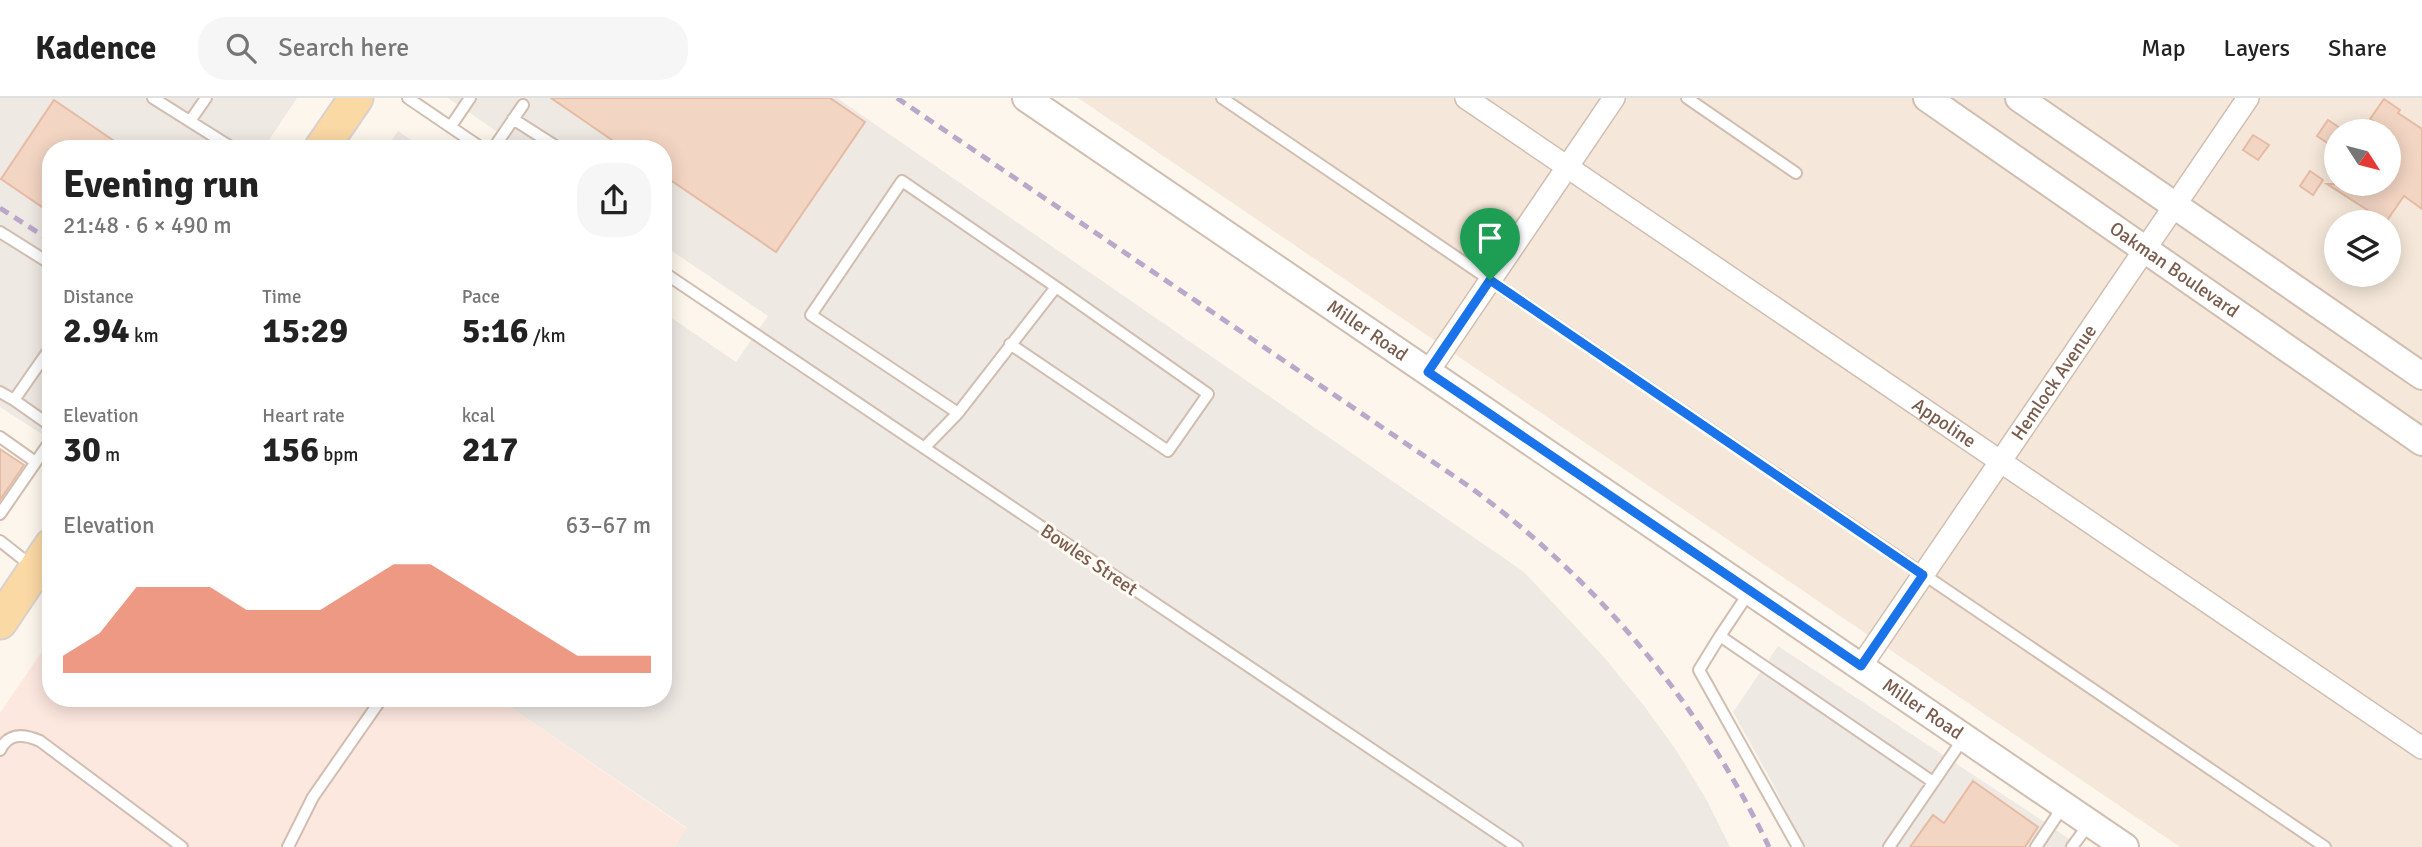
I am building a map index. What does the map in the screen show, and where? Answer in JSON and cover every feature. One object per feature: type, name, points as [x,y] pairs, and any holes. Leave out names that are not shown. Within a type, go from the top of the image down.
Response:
[{"type":"main road","points":[[327,140],[356,98]]},
{"type":"main road","points":[[0,622],[42,559]]},
{"type":"street","name":"Miller Road","points":[[1026,98],[2125,847]]},
{"type":"street","name":"Appoline","points":[[1466,98],[2422,748]]},
{"type":"street","points":[[1428,372],[1614,98]]},
{"type":"street","name":"Oakman Boulevard","points":[[1927,98],[2422,442]]},
{"type":"street","points":[[2019,98],[2422,376]]},
{"type":"street","name":"Hemlock Avenue","points":[[1861,666],[2248,98]]},
{"type":"lane","points":[[153,98],[220,140]]},
{"type":"lane","points":[[190,121],[206,98]]},
{"type":"lane","points":[[408,98],[470,140]]},
{"type":"lane","points":[[450,126],[470,98]]},
{"type":"lane","points":[[1222,98],[2325,847]]},
{"type":"lane","points":[[1688,98],[1796,173]]},
{"type":"lane","points":[[499,140],[523,105]]},
{"type":"lane","points":[[513,119],[546,140]]},
{"type":"lane","points":[[958,413],[811,315],[902,181],[1208,394],[1167,451],[1010,344]]},
{"type":"lane","points":[[0,232],[42,258]]},
{"type":"lane","name":"Bowles Street","points":[[672,278],[1517,847]]},
{"type":"lane","points":[[923,448],[958,413],[1056,287]]},
{"type":"lane","points":[[14,400],[42,360]]},
{"type":"lane","points":[[0,392],[42,420]]},
{"type":"lane","points":[[0,437],[10,449],[34,461]]},
{"type":"lane","points":[[0,514],[42,451]]},
{"type":"lane","points":[[0,541],[42,558]]},
{"type":"lane","points":[[1750,591],[1699,670],[1798,847]]},
{"type":"lane","points":[[1720,636],[1933,782]]},
{"type":"lane","points":[[288,847],[313,797],[376,707]]},
{"type":"lane","points":[[0,750],[4,743],[15,735],[26,734],[40,741],[182,847]]},
{"type":"lane","points":[[1889,847],[1964,736]]},
{"type":"lane","points":[[2036,847],[2064,805]]},
{"type":"lane","points":[[2072,847],[2090,823]]},
{"type":"shaded area","points":[[0,98],[297,98],[269,140],[42,140],[42,434],[0,407]]},
{"type":"shaded area","points":[[448,98],[837,98],[1524,572],[1603,656],[1645,707],[1705,797],[1730,847],[674,847],[687,828],[510,707],[672,707],[672,318],[736,362],[768,316],[672,251],[672,140],[509,140]]},
{"type":"shaded area","points":[[1078,98],[2422,98],[2422,847],[2180,847]]},
{"type":"shaded area","points":[[398,131],[411,140],[392,140]]},
{"type":"shaded area","points":[[1778,646],[2081,847],[1803,847],[1772,782],[1733,712]]},
{"type":"shaded area","points":[[42,651],[42,707],[510,707],[687,829],[674,847],[0,847],[0,713]]},
{"type":"building","points":[[551,98],[830,98],[865,122],[776,252],[672,181],[672,140],[612,140]]},
{"type":"building","points":[[2384,99],[2400,110],[2398,113],[2422,129],[2422,209],[2404,196],[2394,210],[2367,210],[2346,196],[2401,196],[2401,119],[2370,119]]},
{"type":"building","points":[[54,100],[113,140],[42,140],[42,207],[1,179]]},
{"type":"building","points":[[2324,126],[2324,141],[2317,136]]},
{"type":"building","points":[[2253,135],[2269,145],[2258,160],[2243,150]]},
{"type":"building","points":[[2310,171],[2323,180],[2313,195],[2300,186]]},
{"type":"building","points":[[0,449],[24,465],[0,500]]},
{"type":"building","points":[[1973,781],[2038,827],[2025,847],[1910,847],[1933,815],[1944,823]]},
{"type":"railway","points":[[897,98],[1467,485],[1515,522],[1560,561],[1641,647],[1711,743],[1769,847]]},
{"type":"railway","points":[[0,208],[42,235]]},
{"type":"route","points":[[1490,280],[1923,575],[1861,666],[1428,372],[1490,280]]}]
